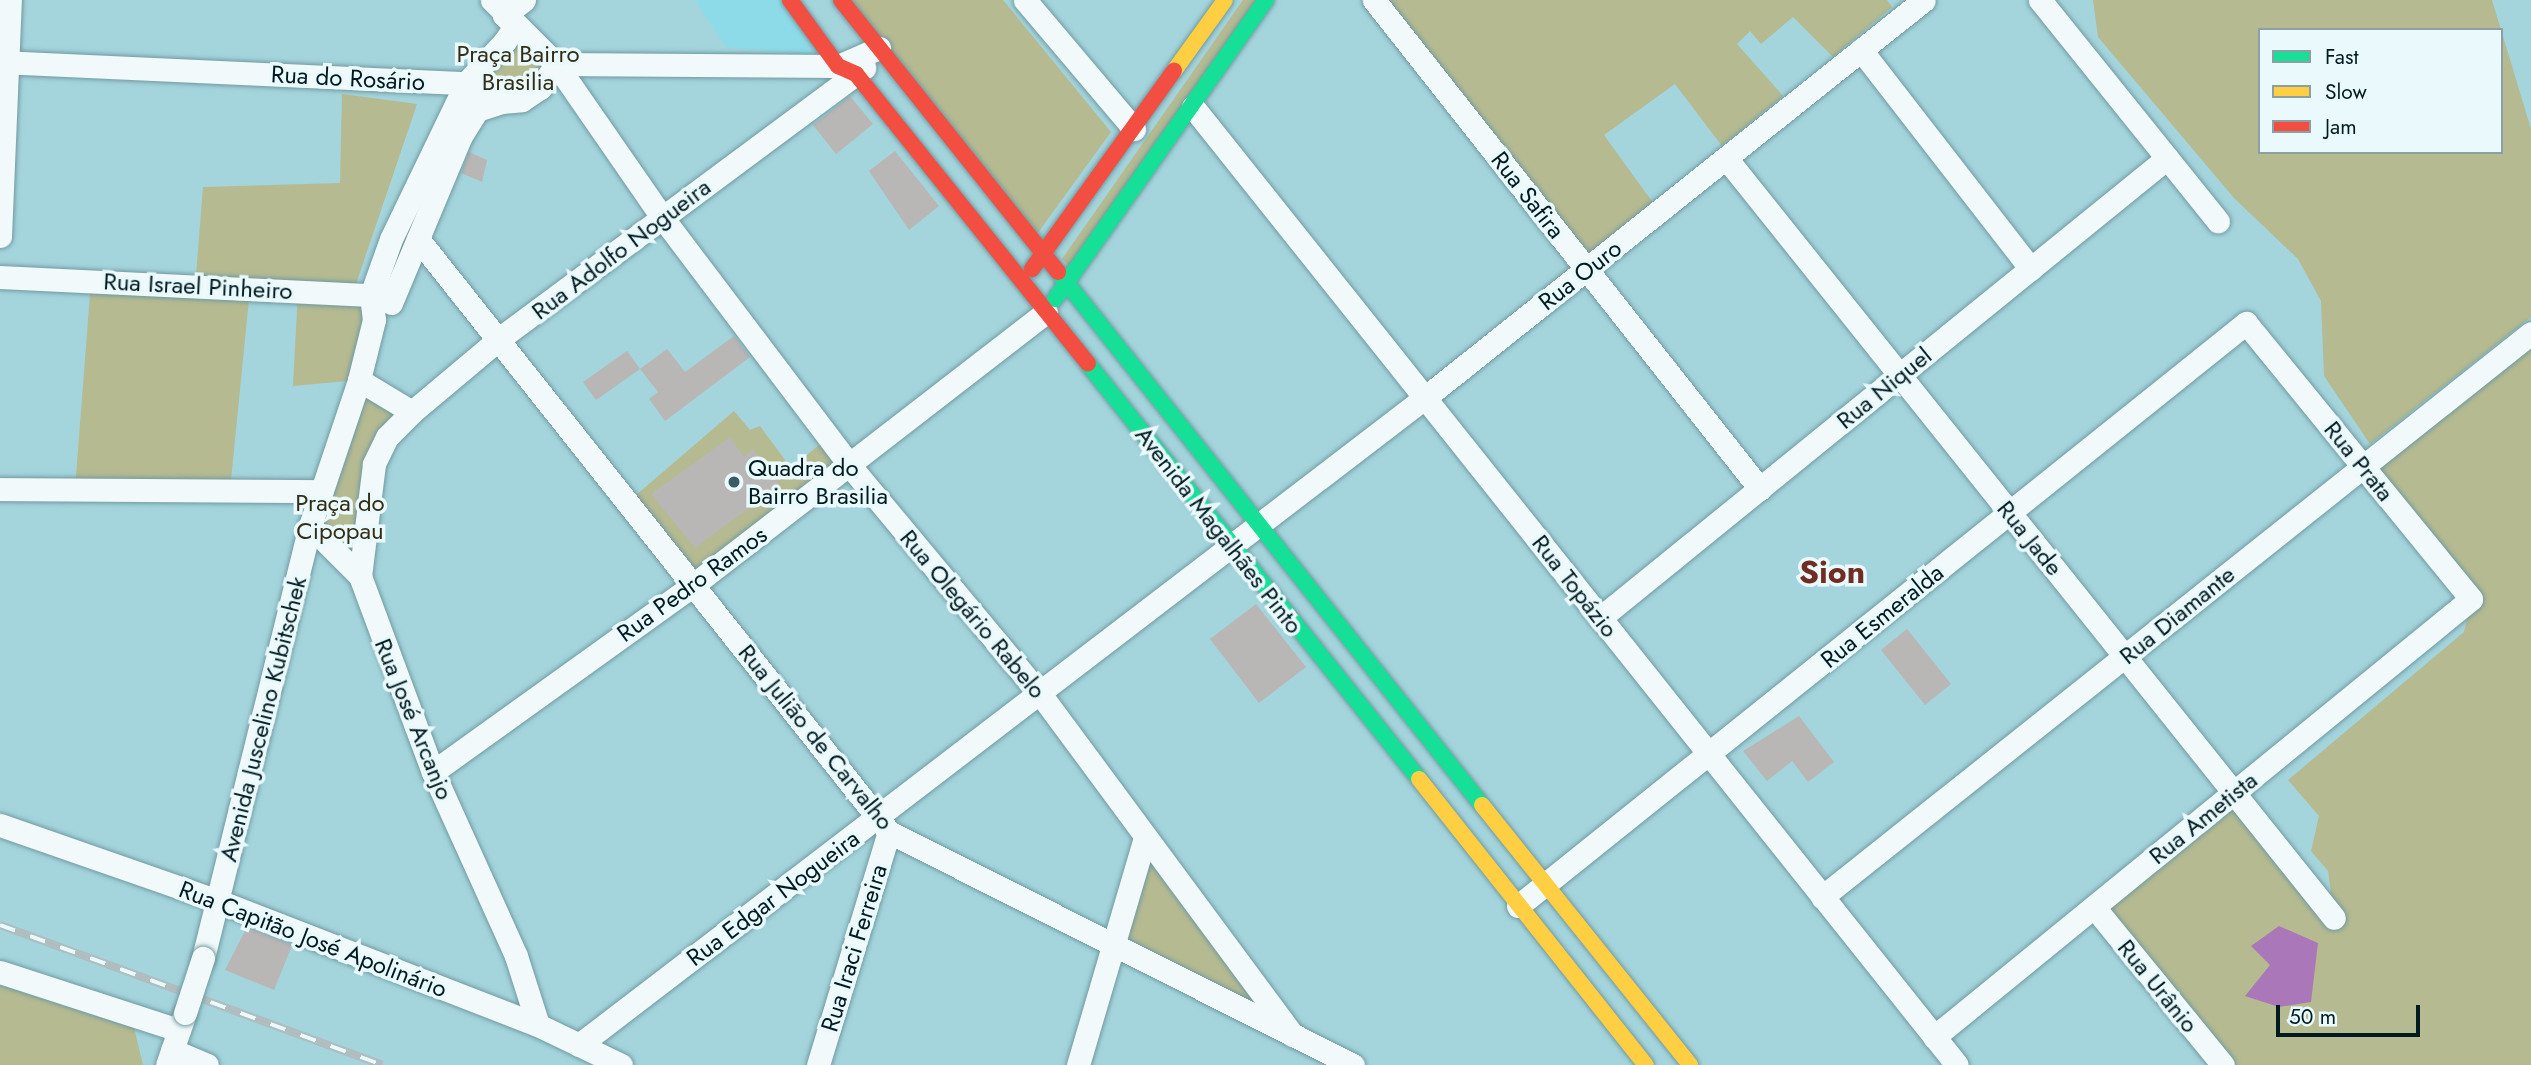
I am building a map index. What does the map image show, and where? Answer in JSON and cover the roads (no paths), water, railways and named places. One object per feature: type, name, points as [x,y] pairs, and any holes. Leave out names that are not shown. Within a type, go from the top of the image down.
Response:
[{"type":"main road","name":"Avenida Magalhães Pinto","points":[[790,0],[1046,312],[1646,1065]]},
{"type":"main road","name":"Avenida Magalhães Pinto","points":[[841,0],[1690,1065]]},
{"type":"main road","points":[[1021,282],[1044,256],[1225,0]]},
{"type":"main road","points":[[1046,312],[1266,0]]},
{"type":"main road","points":[[1157,451],[1185,431]]},
{"type":"street","points":[[0,236],[4,62],[10,0]]},
{"type":"street","points":[[498,7],[524,0]]},
{"type":"street","points":[[1025,0],[1134,129]]},
{"type":"street","name":"Rua Safira","points":[[1374,0],[1760,489]]},
{"type":"street","name":"Rua Ouro","points":[[1232,545],[1427,396],[1924,0]]},
{"type":"street","points":[[2040,0],[2218,221]]},
{"type":"street","name":"Rua Olegário Rabelo","points":[[498,7],[556,64],[662,217],[850,466],[1041,695],[1293,1035]]},
{"type":"street","name":"Avenida Juscelino Kubitschek","points":[[176,1040],[203,958],[218,901],[310,526],[359,380],[374,320],[371,295],[402,214],[463,90],[515,26],[498,7]]},
{"type":"street","points":[[501,102],[522,100],[540,88],[556,64],[847,70],[881,50]]},
{"type":"street","points":[[1861,50],[2031,268]]},
{"type":"street","name":"Rua do Rosário","points":[[4,62],[463,90],[480,98],[501,102]]},
{"type":"street","name":"Rua Adolfo Nogueira","points":[[412,412],[499,340],[662,217],[847,70]]},
{"type":"street","name":"Avenida Juscelino Kubitschek","points":[[374,320],[394,299],[396,289],[477,110],[501,102]]},
{"type":"street","name":"Rua Topázio","points":[[1193,107],[1427,396],[1600,618],[1957,1065]]},
{"type":"street","name":"Rua Jade","points":[[1726,158],[2334,918]]},
{"type":"street","name":"Rua Niquel","points":[[1600,618],[2167,158]]},
{"type":"street","name":"Rua Julião de Carvalho","points":[[418,239],[885,825],[1353,1065]]},
{"type":"street","name":"Rua Israel Pinheiro","points":[[0,277],[371,295],[396,289]]},
{"type":"street","name":"Rua Pedro Ramos","points":[[433,772],[693,585],[1046,312]]},
{"type":"street","name":"Rua Prata","points":[[2246,323],[2472,599]]},
{"type":"street","name":"Rua Esmeralda","points":[[1518,906],[1710,756],[2246,323]]},
{"type":"street","name":"Rua Diamante","points":[[1822,897],[2531,333]]},
{"type":"street","points":[[359,380],[412,412]]},
{"type":"street","name":"Rua José Arcanjo","points":[[412,412],[387,437],[374,464],[360,576],[433,772],[501,920],[538,1025]]},
{"type":"street","points":[[0,489],[321,491]]},
{"type":"street","points":[[310,526],[360,576]]},
{"type":"street","name":"Rua Edgar Nogueira","points":[[579,1045],[885,825],[1041,695],[1232,545]]},
{"type":"street","name":"Rua Ametista","points":[[1934,1037],[2472,599]]},
{"type":"street","name":"Rua Capitão José Apolinário","points":[[0,825],[218,901],[538,1025],[621,1065]]},
{"type":"street","name":"Rua Iraci Ferreira","points":[[818,1065],[885,825]]},
{"type":"street","points":[[1078,1065],[1145,838]]},
{"type":"street","name":"Rua Urânio","points":[[2094,907],[2223,1065]]},
{"type":"street","points":[[0,972],[176,1040],[207,1065]]},
{"type":"railway","points":[[0,925],[382,1065]]},
{"type":"place","name":"Quadra do Bairro Brasilia","points":[[734,482]]},
{"type":"district","name":"Sion","points":[[1832,572]]},
{"type":"park label","name":"Praça Bairro Brasilia","points":[[518,68]]},
{"type":"park label","name":"Praça do Cipopau","points":[[340,517]]}]
